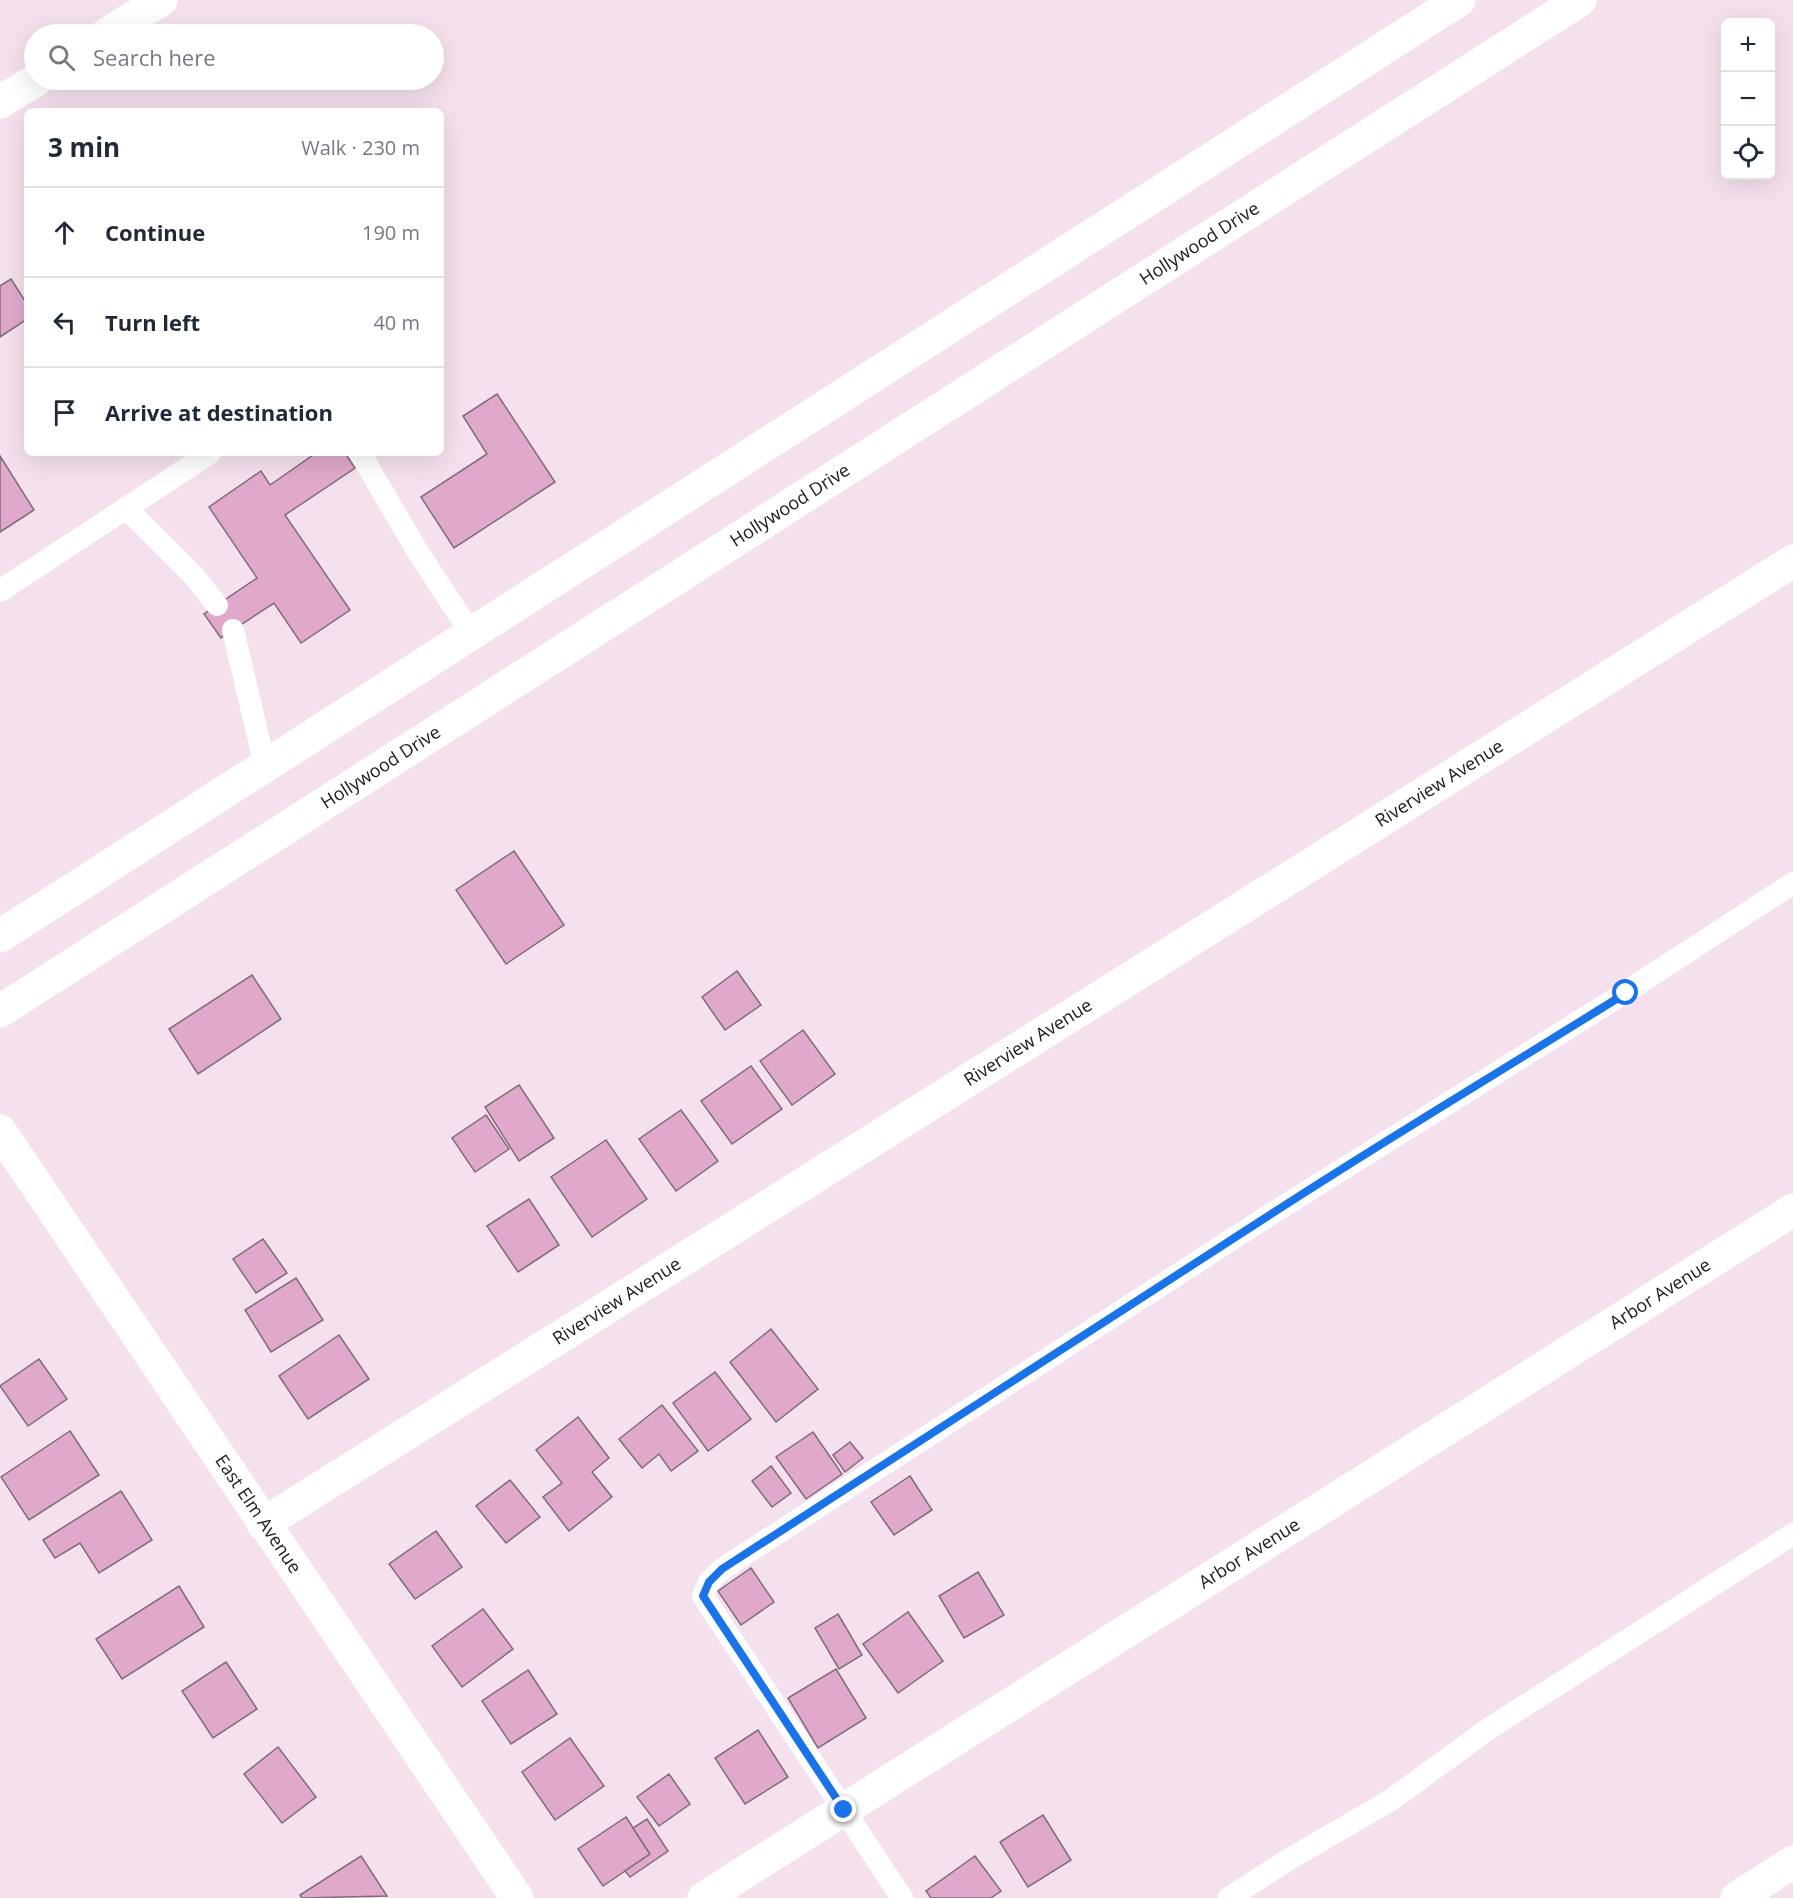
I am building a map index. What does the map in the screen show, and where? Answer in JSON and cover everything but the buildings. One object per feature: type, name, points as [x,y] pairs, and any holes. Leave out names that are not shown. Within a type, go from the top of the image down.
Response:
[{"type":"street","points":[[123,24],[161,0]]},
{"type":"street","points":[[0,936],[1459,0]]},
{"type":"street","name":"Hollywood Drive","points":[[0,1011],[1580,0]]},
{"type":"street","points":[[0,102],[24,87]]},
{"type":"street","name":"Riverview Avenue","points":[[263,1524],[1793,561]]},
{"type":"street","name":"East Elm Avenue","points":[[0,1131],[517,1898]]},
{"type":"street","name":"Arbor Avenue","points":[[704,1898],[1793,1210]]},
{"type":"street","points":[[1737,1898],[1793,1862]]},
{"type":"lane","points":[[0,591],[205,456]]},
{"type":"lane","points":[[362,456],[416,549],[471,633]]},
{"type":"lane","points":[[126,508],[194,575],[217,605]]},
{"type":"lane","points":[[233,630],[265,766]]},
{"type":"lane","points":[[902,1898],[703,1596],[709,1582],[722,1569],[1279,1209],[1626,993],[1793,883]]},
{"type":"lane","points":[[1229,1898],[1286,1861],[1391,1800],[1487,1730],[1793,1534]]},
{"type":"route","points":[[844,1810],[703,1596],[709,1582],[722,1569],[1110,1317],[1626,993]]}]
